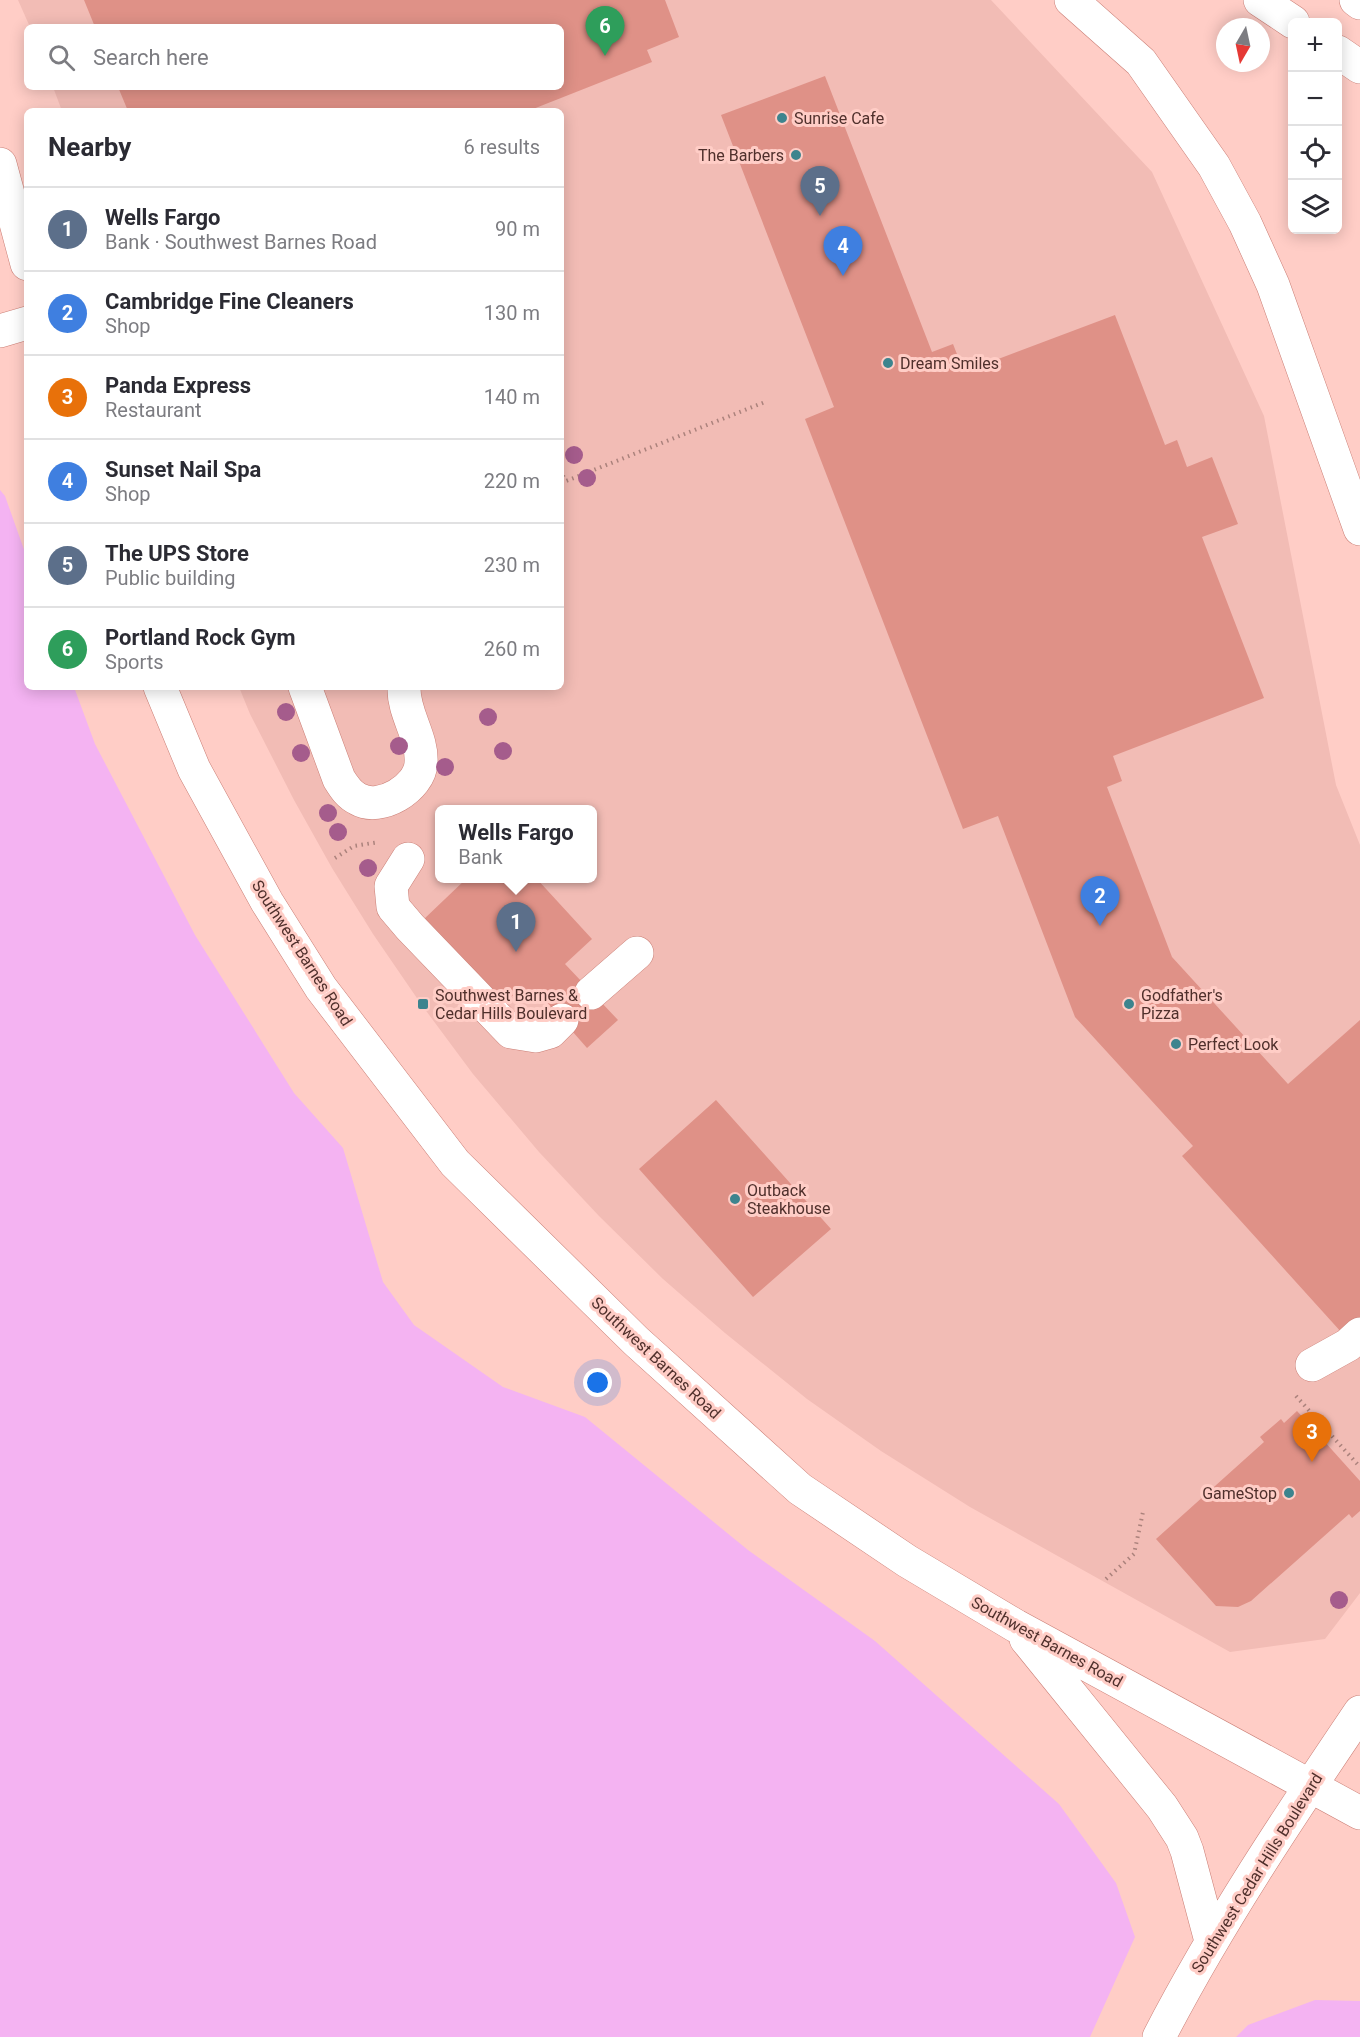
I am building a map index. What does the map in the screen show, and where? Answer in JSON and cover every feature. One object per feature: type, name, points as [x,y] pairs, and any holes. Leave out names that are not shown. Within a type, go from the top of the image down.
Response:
[{"type":"main road","points":[[1071,0],[1141,62],[1214,166],[1245,222],[1273,285],[1360,529]]},
{"type":"main road","points":[[1260,0],[1288,19]]},
{"type":"main road","points":[[1356,0],[1360,3]]},
{"type":"main road","points":[[1342,55],[1360,67]]},
{"type":"main road","points":[[0,164],[24,253]]},
{"type":"main road","points":[[0,332],[24,324]]},
{"type":"main road","name":"Southwest Barnes Road","points":[[161,690],[194,769],[267,902],[321,988],[455,1163],[636,1341],[800,1489],[907,1562],[1016,1626],[1360,1813]]},
{"type":"main road","points":[[306,690],[339,779],[347,791],[359,801],[377,803],[398,797],[419,775],[422,762],[404,698],[404,690]]},
{"type":"main road","points":[[408,859],[391,886],[393,907],[410,927],[511,1032],[536,1036],[550,1032],[562,1020]]},
{"type":"main road","points":[[591,993],[637,953]]},
{"type":"main road","points":[[1312,1365],[1348,1345],[1360,1334]]},
{"type":"main road","points":[[1016,1626],[1162,1807],[1182,1838],[1211,1941]]},
{"type":"main road","name":"Southwest Cedar Hills Boulevard","points":[[1159,2037],[1211,1941],[1262,1858],[1360,1712]]},
{"type":"path","points":[[564,482],[765,402]]},
{"type":"path","points":[[335,858],[354,846]]},
{"type":"path","points":[[1294,1394],[1360,1467]]},
{"type":"path","points":[[1106,1579],[1134,1554],[1143,1512]]},
{"type":"shaded area","points":[[18,0],[991,0],[1152,172],[1264,416],[1336,785],[1360,845],[1360,1593],[1325,1639],[1230,1652],[970,1507],[881,1451],[807,1399],[725,1333],[663,1279],[599,1216],[539,1152],[473,1074],[373,934],[332,868],[250,714],[240,690],[564,690],[564,108],[61,108],[54,90],[564,90],[564,24],[29,24]]},
{"type":"shaded area","points":[[0,490],[5,496],[24,550],[24,690],[75,690],[95,744],[195,935],[294,1093],[343,1148],[383,1282],[414,1325],[503,1387],[585,1417],[748,1550],[875,1641],[1059,1804],[1116,1883],[1135,1937],[1090,2037],[0,2037]]},
{"type":"shaded area","points":[[1315,2000],[1360,2001],[1360,2037],[1236,2037],[1248,2025]]},
{"type":"building","points":[[84,0],[665,0],[679,37],[647,50],[652,62],[536,108],[127,108],[119,90],[564,90],[564,24],[94,24]]},
{"type":"building","points":[[825,76],[932,352],[953,344],[964,372],[1115,315],[1165,445],[1177,440],[1187,467],[1212,457],[1238,524],[1202,537],[1264,698],[1113,756],[1122,781],[1107,787],[1172,957],[1288,1084],[1360,1020],[1360,1317],[1342,1333],[1182,1156],[1193,1146],[1075,1017],[998,816],[963,829],[805,419],[834,407],[721,115]]},
{"type":"building","points":[[462,883],[541,883],[592,939],[565,964],[618,1020],[587,1048],[536,990],[531,996],[494,996],[423,920]]},
{"type":"building","name":"Outback Steakhouse","points":[[716,1100],[831,1229],[753,1297],[639,1169]]},
{"type":"building","points":[[1297,1411],[1360,1481],[1360,1511],[1352,1518],[1349,1514],[1251,1601],[1238,1607],[1216,1606],[1156,1539],[1264,1442],[1260,1437],[1281,1419],[1284,1423]]},
{"type":"place","name":"Portland Rock Gym","points":[[605,56]]},
{"type":"place","name":"Sunrise Cafe","points":[[782,118]]},
{"type":"place","name":"The Barbers","points":[[796,155]]},
{"type":"place","name":"The UPS Store","points":[[820,216]]},
{"type":"place","name":"Sunset Nail Spa","points":[[843,276]]},
{"type":"place","name":"Dream Smiles","points":[[888,363]]},
{"type":"place","name":"Cambridge Fine Cleaners","points":[[1100,926]]},
{"type":"place","name":"Wells Fargo","points":[[516,952]]},
{"type":"place","name":"Southwest Barnes & Cedar Hills Boulevard","points":[[423,1004]]},
{"type":"place","name":"Godfather's Pizza","points":[[1129,1004]]},
{"type":"place","name":"Perfect Look","points":[[1176,1044]]},
{"type":"place","name":"Outback Steakhouse","points":[[735,1199]]},
{"type":"place","name":"Panda Express","points":[[1312,1462]]},
{"type":"place","name":"GameStop","points":[[1289,1493]]}]
